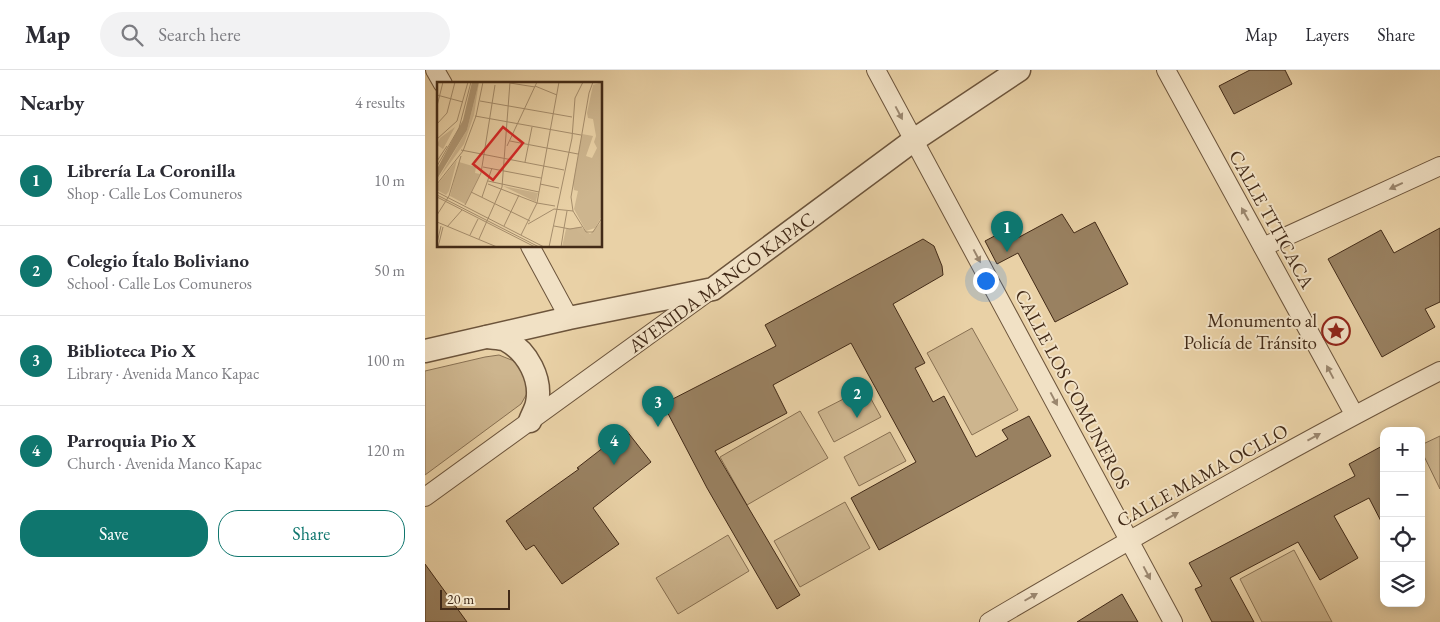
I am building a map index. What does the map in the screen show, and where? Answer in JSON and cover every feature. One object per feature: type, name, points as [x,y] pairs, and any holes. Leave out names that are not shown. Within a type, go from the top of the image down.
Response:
[{"type":"street","points":[[435,70],[442,82]]},
{"type":"street","name":"CALLE LOS COMUNEROS","points":[[876,70],[1173,622]]},
{"type":"street","name":"AVENIDA MANCO KAPAC","points":[[425,497],[713,289],[914,140],[1019,70]]},
{"type":"street","name":"CALLE TITICACA","points":[[1166,70],[1355,414]]},
{"type":"street","points":[[1263,247],[1440,166]]},
{"type":"street","points":[[532,248],[569,318]]},
{"type":"street","points":[[425,351],[569,318],[713,289]]},
{"type":"street","points":[[487,337],[505,340],[519,350],[532,367],[538,383],[538,390],[537,404],[530,421]]},
{"type":"street","name":"CALLE MAMA OCLLO","points":[[989,622],[1129,540],[1355,414],[1440,371]]},
{"type":"shaded area","points":[[972,328],[1018,410],[972,435],[927,353]]},
{"type":"shaded area","points":[[499,355],[514,361],[525,374],[529,390],[521,404],[425,475],[425,371]]},
{"type":"shaded area","points":[[865,388],[881,417],[834,442],[818,412]]},
{"type":"shaded area","points":[[800,411],[828,458],[747,505],[720,457]]},
{"type":"shaded area","points":[[890,432],[906,461],[859,486],[844,457]]},
{"type":"shaded area","points":[[1440,436],[1440,489],[1425,458],[1425,443]]},
{"type":"shaded area","points":[[845,502],[870,548],[800,587],[774,541]]},
{"type":"shaded area","points":[[728,535],[749,571],[678,614],[656,578]]},
{"type":"shaded area","points":[[1294,550],[1332,622],[1262,622],[1240,579]]},
{"type":"building","points":[[1250,70],[1285,70],[1292,84],[1234,114],[1219,86]]},
{"type":"building","points":[[1062,214],[1074,233],[1095,222],[1128,284],[1055,322],[1018,253],[997,264],[985,241],[1006,230],[1012,241]]},
{"type":"building","points":[[1440,228],[1440,302],[1425,309],[1435,327],[1382,357],[1328,259],[1381,230],[1394,253]]},
{"type":"building","points":[[923,239],[934,246],[942,266],[943,275],[893,304],[925,363],[915,368],[933,402],[944,396],[976,457],[1008,439],[1002,430],[1029,416],[1051,456],[879,550],[851,498],[916,462],[851,343],[773,385],[787,413],[715,451],[800,595],[777,609],[707,488],[663,404],[776,346],[765,325]]},
{"type":"building","points":[[626,430],[651,462],[593,508],[619,544],[562,584],[534,545],[526,550],[506,521],[579,469],[577,468]]},
{"type":"building","points":[[1380,447],[1380,519],[1369,498],[1334,516],[1358,558],[1320,580],[1298,542],[1230,578],[1254,622],[1212,622],[1195,589],[1202,586],[1189,563],[1355,476],[1349,464]]},
{"type":"building","points":[[425,564],[467,622],[425,622]]},
{"type":"building","points":[[1122,594],[1138,622],[1077,622]]},
{"type":"place","name":"Librería La Coronilla","points":[[1007,252]]},
{"type":"place","name":"Monumento al Policía de Tránsito","points":[[1336,331]]},
{"type":"place","name":"Colegio Ítalo Boliviano","points":[[857,418]]},
{"type":"place","name":"Biblioteca Pio X","points":[[658,427]]},
{"type":"place","name":"Parroquia Pio X","points":[[614,465]]}]
